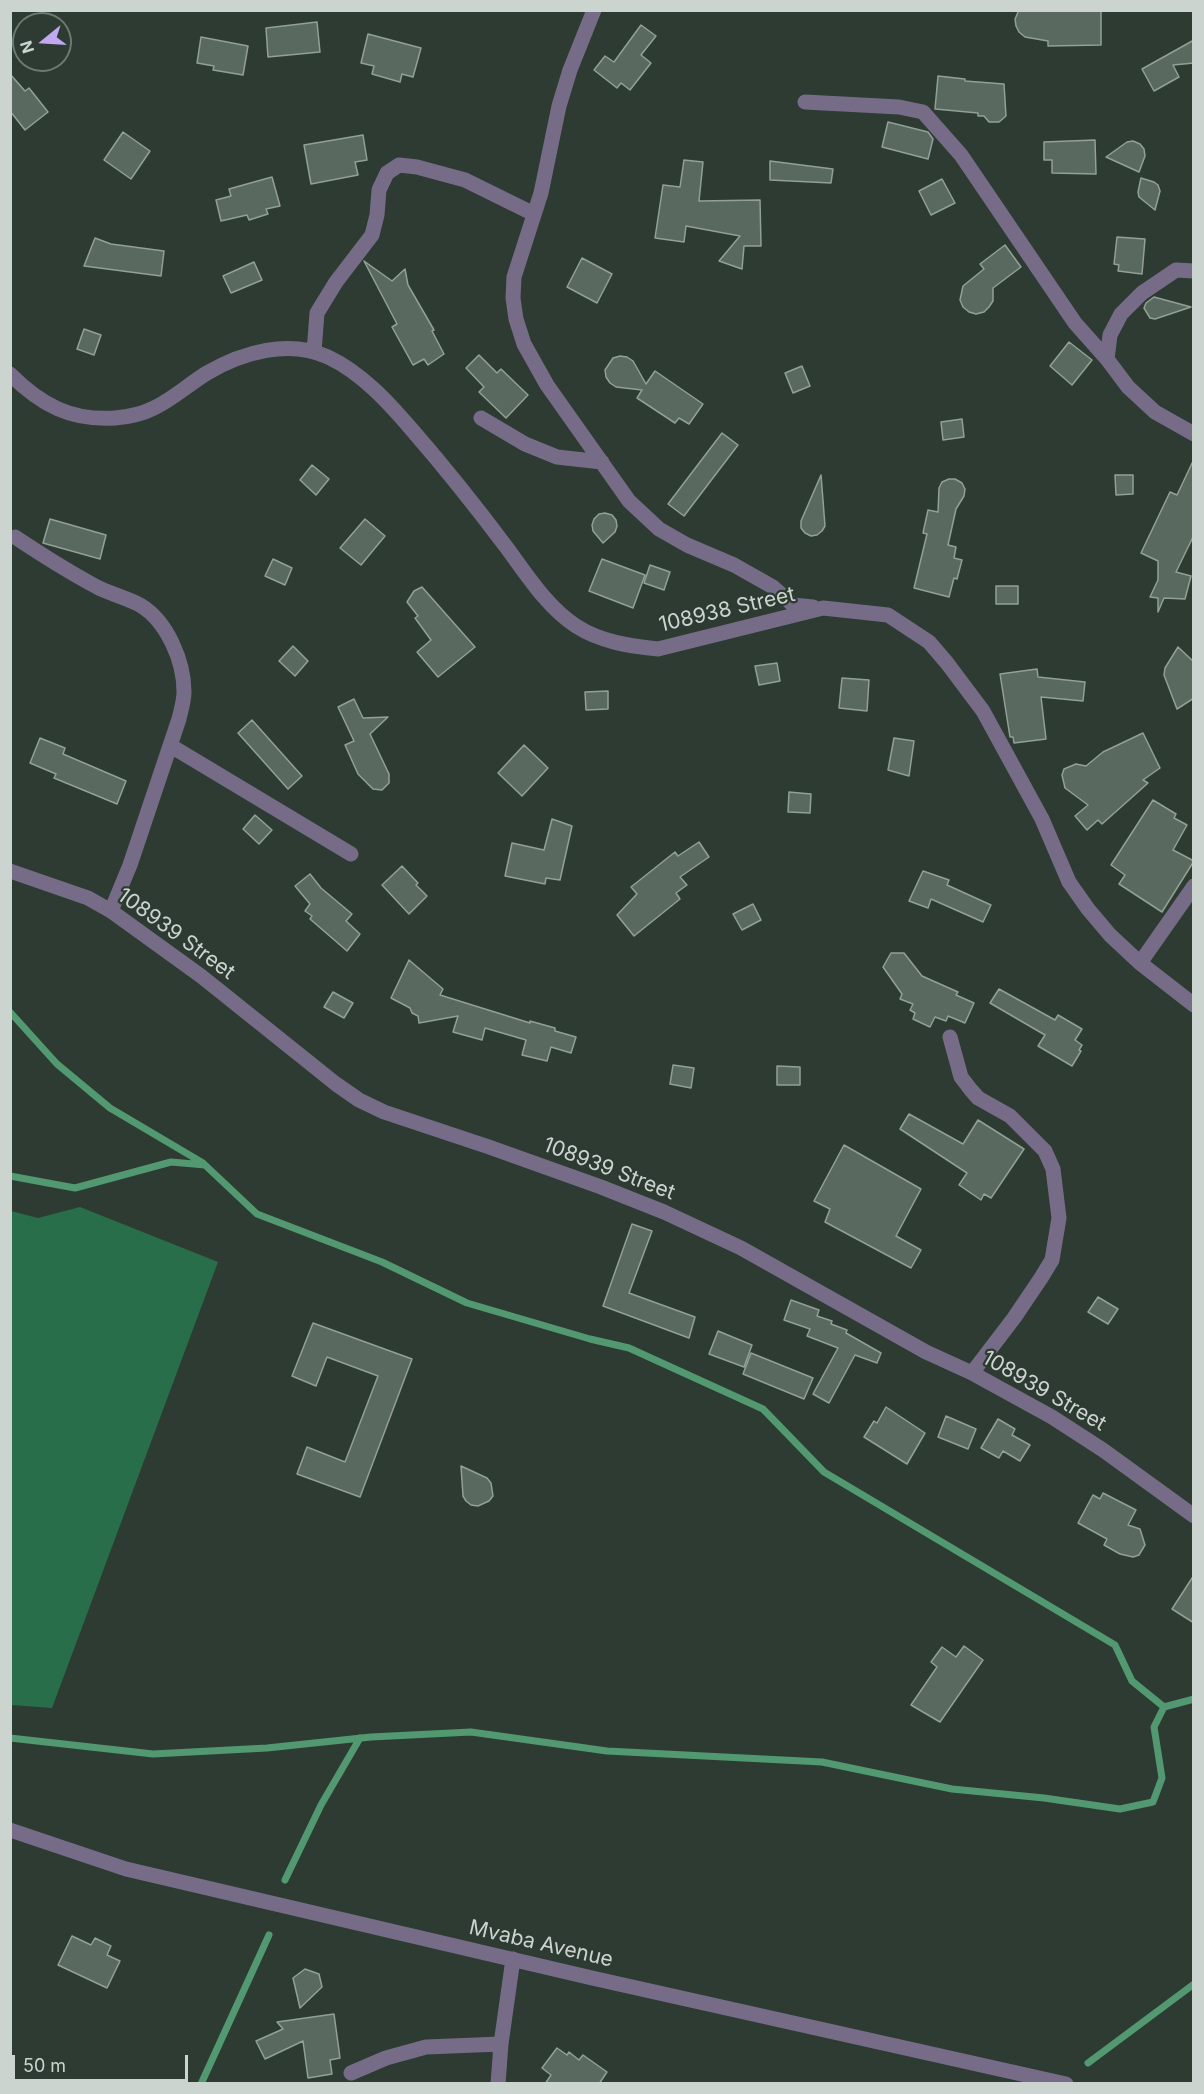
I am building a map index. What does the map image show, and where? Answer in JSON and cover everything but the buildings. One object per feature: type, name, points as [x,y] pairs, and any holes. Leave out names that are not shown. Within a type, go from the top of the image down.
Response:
[{"type":"street","points":[[594,10],[570,70],[559,106],[541,193],[514,277],[513,298],[516,320],[524,344],[547,385],[628,501],[659,529],[687,545],[734,565],[773,587],[793,605],[823,608]]},
{"type":"street","points":[[805,102],[899,107],[923,112],[961,155],[1076,323],[1107,358],[1128,387],[1155,412],[1194,434]]},
{"type":"street","points":[[315,352],[317,313],[336,282],[372,235],[377,215],[379,190],[387,173],[399,165],[417,167],[465,180],[534,214]]},
{"type":"street","points":[[1107,358],[1110,335],[1121,314],[1142,293],[1176,270],[1194,271]]},
{"type":"street","name":"108938 Street","points":[[10,374],[26,389],[61,411],[80,417],[98,419],[125,417],[154,408],[207,373],[248,354],[289,349],[315,352],[345,366],[362,378],[398,414],[445,467],[558,612],[590,634],[630,646],[658,649],[823,608],[888,615],[929,642],[983,711],[1042,819],[1069,882],[1088,909],[1110,935],[1140,963],[1194,1005]]},
{"type":"street","points":[[481,418],[525,444],[557,457],[602,462]]},
{"type":"street","points":[[15,537],[62,568],[100,588],[141,605],[160,623],[174,645],[184,679],[184,694],[171,746],[111,911]]},
{"type":"street","points":[[171,746],[351,854]]},
{"type":"street","name":"108939 Street","points":[[10,871],[88,898],[111,911],[201,976],[358,1100],[384,1112],[489,1147],[664,1212],[741,1248],[926,1352],[972,1373],[1052,1417],[1113,1457],[1194,1516]]},
{"type":"street","points":[[1140,963],[1194,886]]},
{"type":"street","points":[[950,1037],[961,1077],[971,1090],[978,1098],[1010,1116],[1045,1151],[1053,1169],[1059,1218],[1052,1260],[1014,1318],[972,1373]]},
{"type":"street","name":"Mvaba Avenue","points":[[10,1830],[126,1869],[1066,2084]]},
{"type":"street","points":[[498,2084],[513,1959]]},
{"type":"street","points":[[351,2073],[386,2058],[426,2047],[501,2044]]},
{"type":"green space","points":[[80,1207],[218,1262],[52,1708],[11,1705],[11,1211],[38,1218]]},
{"type":"waterway","points":[[10,1012],[57,1064],[110,1108],[203,1163]]},
{"type":"waterway","points":[[10,1176],[75,1188],[171,1162],[205,1165],[257,1214],[382,1262],[467,1303],[629,1348],[763,1409],[824,1472],[1115,1645],[1132,1681],[1164,1707]]},
{"type":"waterway","points":[[10,1738],[153,1754],[267,1748],[371,1737],[471,1732],[607,1751],[822,1762],[952,1789],[1044,1798],[1120,1809],[1153,1802],[1162,1778],[1154,1727],[1164,1707],[1194,1699]]},
{"type":"waterway","points":[[285,1880],[321,1805],[360,1738]]},
{"type":"waterway","points":[[201,2084],[269,1935]]},
{"type":"waterway","points":[[1088,2063],[1194,1984]]}]
